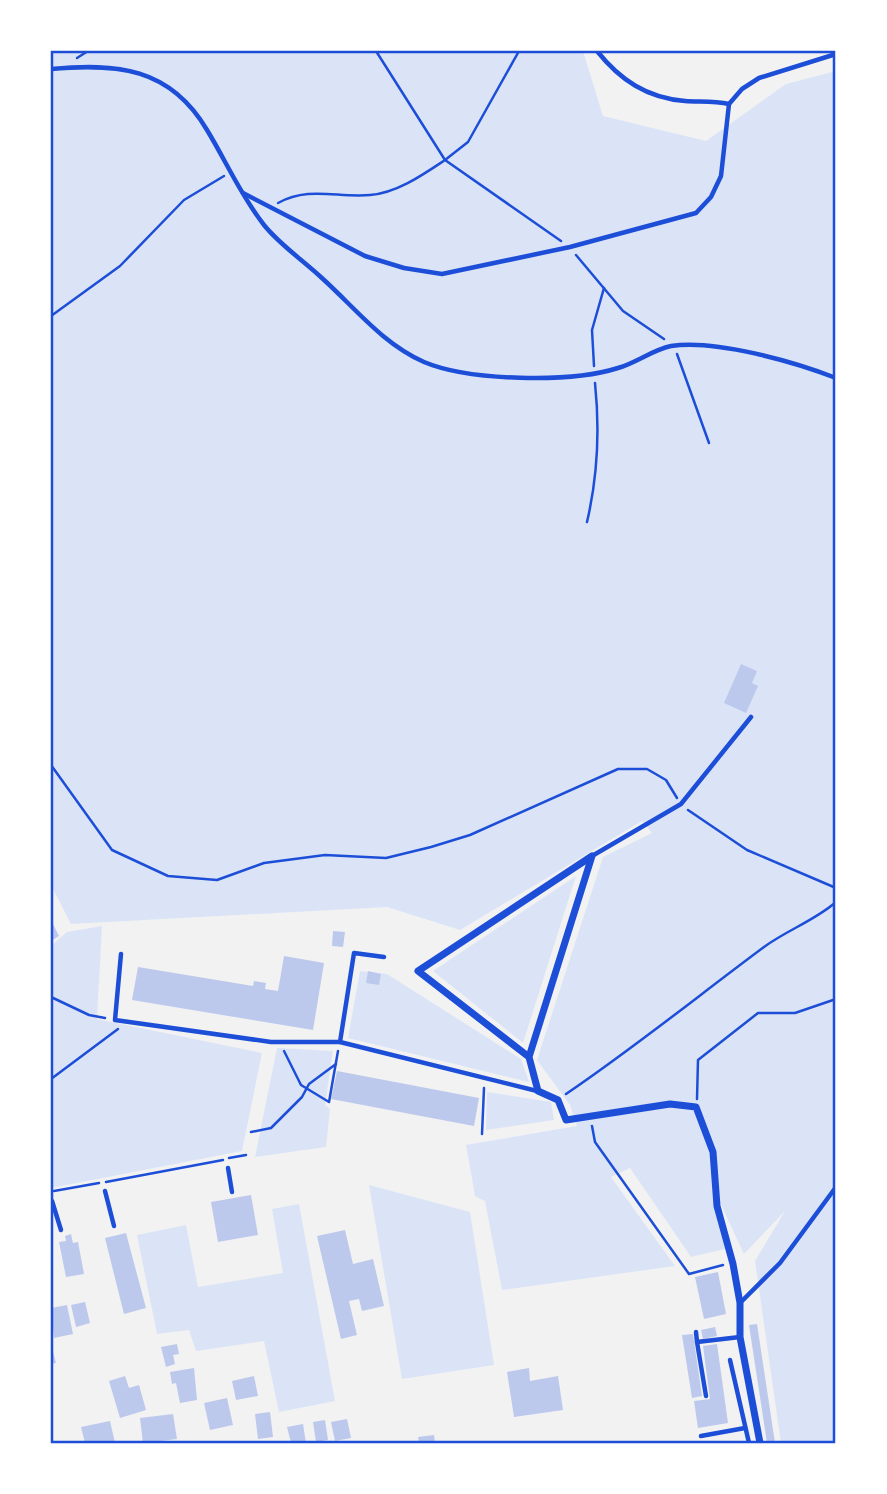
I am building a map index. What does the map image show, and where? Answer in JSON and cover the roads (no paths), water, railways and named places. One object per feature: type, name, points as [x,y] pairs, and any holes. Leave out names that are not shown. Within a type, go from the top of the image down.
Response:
[{"type":"street","points":[[529,1057],[418,971],[592,856]]},
{"type":"street","points":[[592,856],[529,1057],[538,1091],[558,1100],[566,1120],[670,1104],[696,1107],[713,1152],[717,1206],[740,1303],[740,1337],[760,1443]]},
{"type":"lane","points":[[597,51],[615,73],[633,87],[681,101],[729,104]]},
{"type":"lane","points":[[243,192],[365,256],[404,268],[442,274],[570,247],[696,213],[711,197],[721,176],[729,104],[742,89],[759,78],[836,54]]},
{"type":"lane","points":[[51,69],[99,65],[150,77],[180,96],[206,128],[230,172],[265,226],[383,337],[424,362],[457,373],[488,377],[594,374],[674,346],[747,353],[799,364],[836,379]]},
{"type":"lane","points":[[592,856],[681,804],[751,717]]},
{"type":"lane","points":[[340,1042],[354,953],[384,957]]},
{"type":"lane","points":[[121,954],[115,1020],[280,1042],[340,1042],[538,1091]]},
{"type":"lane","points":[[228,1168],[232,1192]]},
{"type":"lane","points":[[740,1303],[780,1263],[836,1187]]},
{"type":"lane","points":[[105,1191],[114,1226]]},
{"type":"lane","points":[[52,1201],[61,1230]]},
{"type":"lane","points":[[696,1332],[706,1396]]},
{"type":"lane","points":[[697,1342],[740,1337]]},
{"type":"lane","points":[[730,1360],[748,1443]]},
{"type":"lane","points":[[701,1436],[745,1428]]}]
